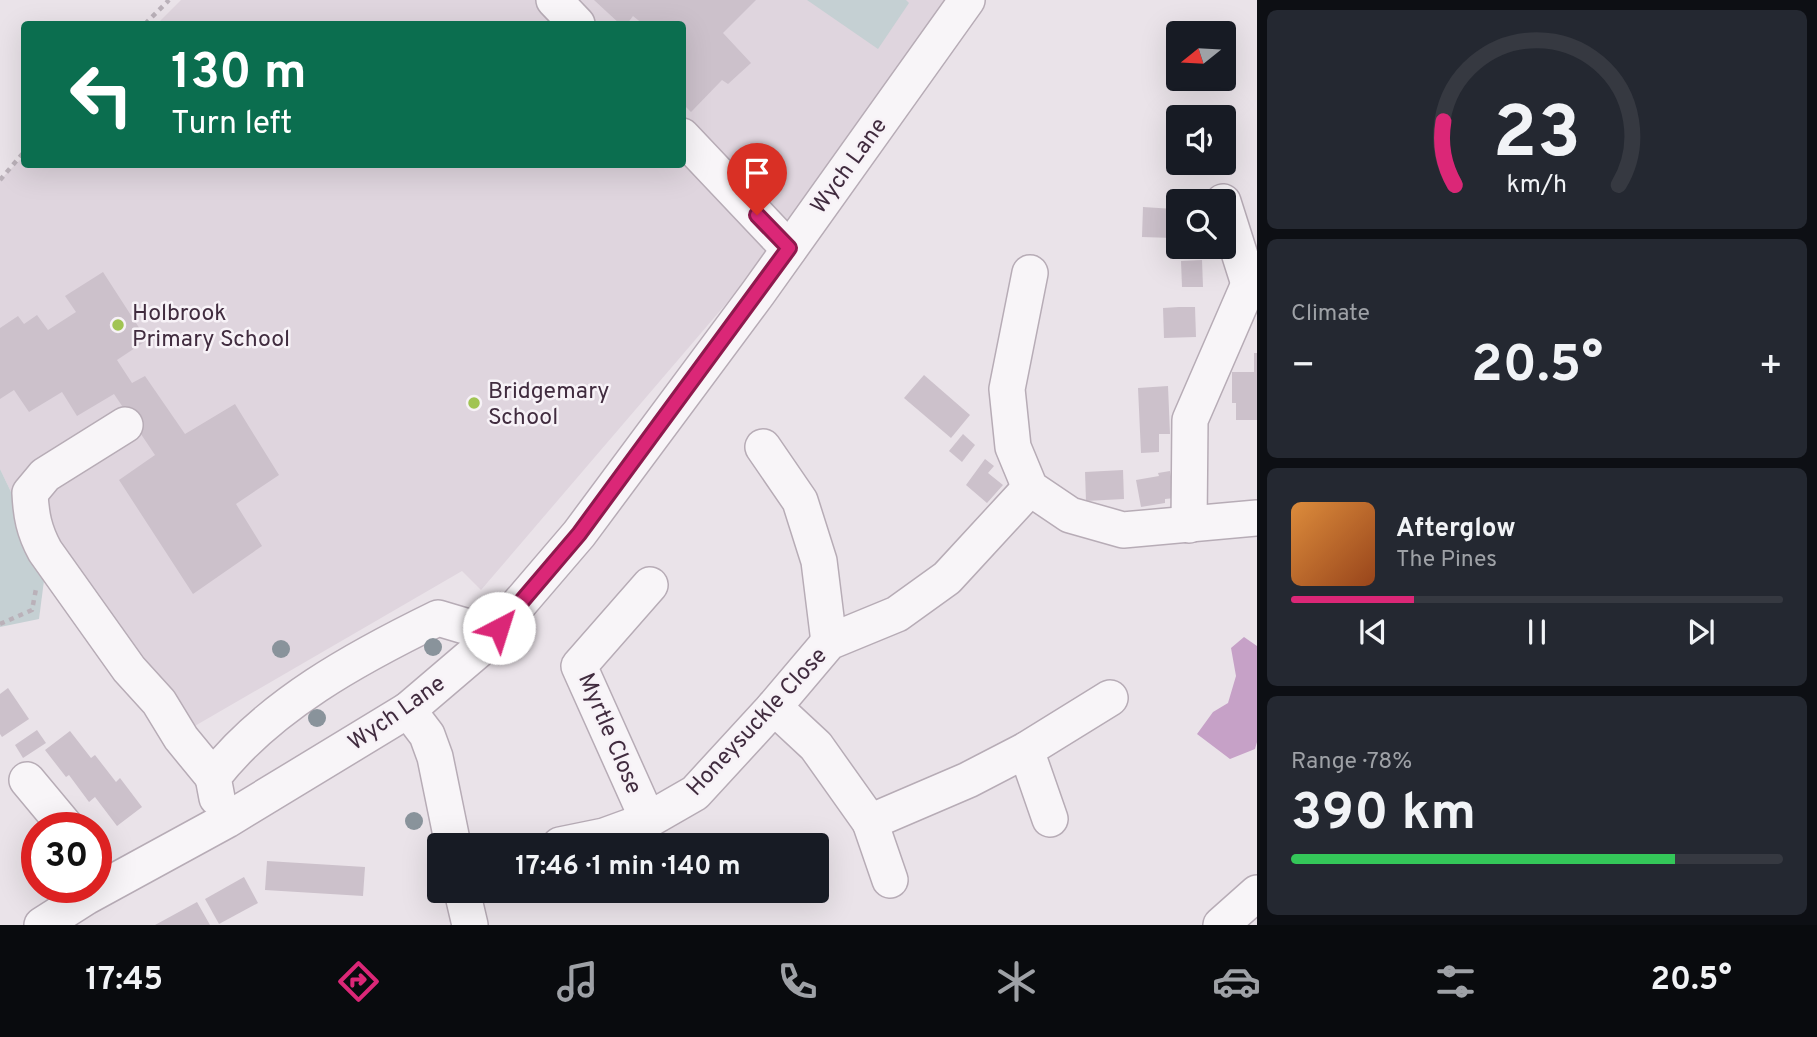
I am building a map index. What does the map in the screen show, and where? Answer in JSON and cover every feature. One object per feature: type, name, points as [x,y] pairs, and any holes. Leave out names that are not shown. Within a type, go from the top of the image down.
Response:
[{"type":"street","points":[[554,0],[574,21]]},
{"type":"street","name":"Wych Lane","points":[[112,870],[227,820],[408,710],[483,646],[579,534],[967,0]]},
{"type":"street","points":[[686,140],[789,248]]},
{"type":"street","points":[[1189,525],[1190,420],[1253,284],[1236,237]]},
{"type":"street","points":[[1030,273],[1007,389],[1013,447],[1030,488],[1070,515],[1123,530],[1257,518]]},
{"type":"street","points":[[125,425],[45,475],[30,493],[30,514],[45,551],[129,669],[159,702],[181,738],[213,776],[218,799],[227,820]]},
{"type":"street","points":[[763,447],[800,501],[818,561],[829,642]]},
{"type":"street","name":"Honeysuckle Close","points":[[612,833],[648,820],[695,793],[829,642],[897,614],[947,578],[1030,488]]},
{"type":"street","name":"Myrtle Close","points":[[648,820],[579,666],[650,585]]},
{"type":"street","points":[[213,776],[262,724],[350,665],[393,640],[439,618],[475,629],[483,646]]},
{"type":"street","points":[[870,822],[968,780],[1026,750],[1110,698]]},
{"type":"street","points":[[774,707],[816,746],[870,822],[890,880]]},
{"type":"street","points":[[408,710],[427,735],[435,757],[451,833]]},
{"type":"street","points":[[1026,750],[1050,819]]},
{"type":"street","points":[[27,780],[54,812]]},
{"type":"street","points":[[1221,925],[1257,893]]},
{"type":"street","name":"Wych Lane","points":[[42,925],[68,903]]},
{"type":"street","points":[[465,903],[470,925]]},
{"type":"path","points":[[148,21],[169,0]]},
{"type":"path","points":[[0,180],[21,156]]},
{"type":"path","points":[[0,624],[32,610],[39,578]]},
{"type":"shaded area","points":[[181,0],[957,0],[785,235],[481,590],[462,571],[181,734],[46,565],[0,469],[0,180],[21,159],[21,168],[686,168],[686,21],[160,21]]},
{"type":"shaded area","points":[[807,0],[906,0],[909,3],[878,49]]},
{"type":"shaded area","points":[[0,469],[46,565],[39,619],[0,627]]},
{"type":"shaded area","points":[[1244,637],[1257,646],[1257,742],[1255,749],[1230,759],[1197,734],[1213,712],[1228,703],[1236,676],[1231,648]]},
{"type":"building","points":[[594,0],[756,0],[723,33],[751,63],[728,84],[722,80],[691,112],[686,107],[686,21],[639,21],[633,16],[629,21],[617,21]]},
{"type":"building","points":[[1143,207],[1166,208],[1166,238],[1142,237]]},
{"type":"building","points":[[1202,260],[1203,287],[1182,287],[1181,261]]},
{"type":"building","points":[[103,272],[147,340],[117,360],[132,383],[145,376],[185,434],[235,404],[279,475],[236,504],[262,546],[193,594],[119,480],[155,455],[114,394],[77,416],[62,392],[29,412],[14,390],[0,399],[0,328],[18,316],[24,324],[37,315],[48,330],[76,312],[65,296]]},
{"type":"building","points":[[1195,307],[1196,337],[1164,338],[1163,308]]},
{"type":"building","points":[[1254,353],[1257,353],[1257,420],[1236,420],[1236,403],[1232,403],[1232,372],[1254,372]]},
{"type":"building","points":[[924,375],[970,415],[951,438],[904,398]]},
{"type":"building","points":[[1168,386],[1170,434],[1159,434],[1159,452],[1141,453],[1138,388]]},
{"type":"building","points":[[963,434],[975,445],[962,462],[949,451]]},
{"type":"building","points":[[985,459],[994,466],[988,473],[1003,485],[987,503],[966,485]]},
{"type":"building","points":[[1123,470],[1124,499],[1086,501],[1085,472]]},
{"type":"building","points":[[1170,471],[1175,498],[1165,499],[1165,503],[1141,507],[1136,480]]},
{"type":"building","points":[[8,688],[29,719],[2,737],[0,694]]},
{"type":"building","points":[[37,730],[46,743],[23,758],[15,745]]},
{"type":"building","points":[[70,731],[91,758],[95,755],[116,782],[120,778],[142,807],[117,826],[112,819],[112,812],[106,812],[95,797],[89,802],[69,775],[66,777],[45,750]]},
{"type":"building","points":[[267,861],[365,867],[363,896],[265,890]]},
{"type":"building","points":[[244,877],[258,903],[219,924],[205,899]]},
{"type":"building","points":[[197,902],[210,925],[155,925],[177,913]]},
{"type":"place","name":"Holbrook Primary School","points":[[118,325]]},
{"type":"place","name":"Bridgemary School","points":[[474,403]]},
{"type":"route","points":[[499,628],[579,534],[789,248],[757,215]]}]
